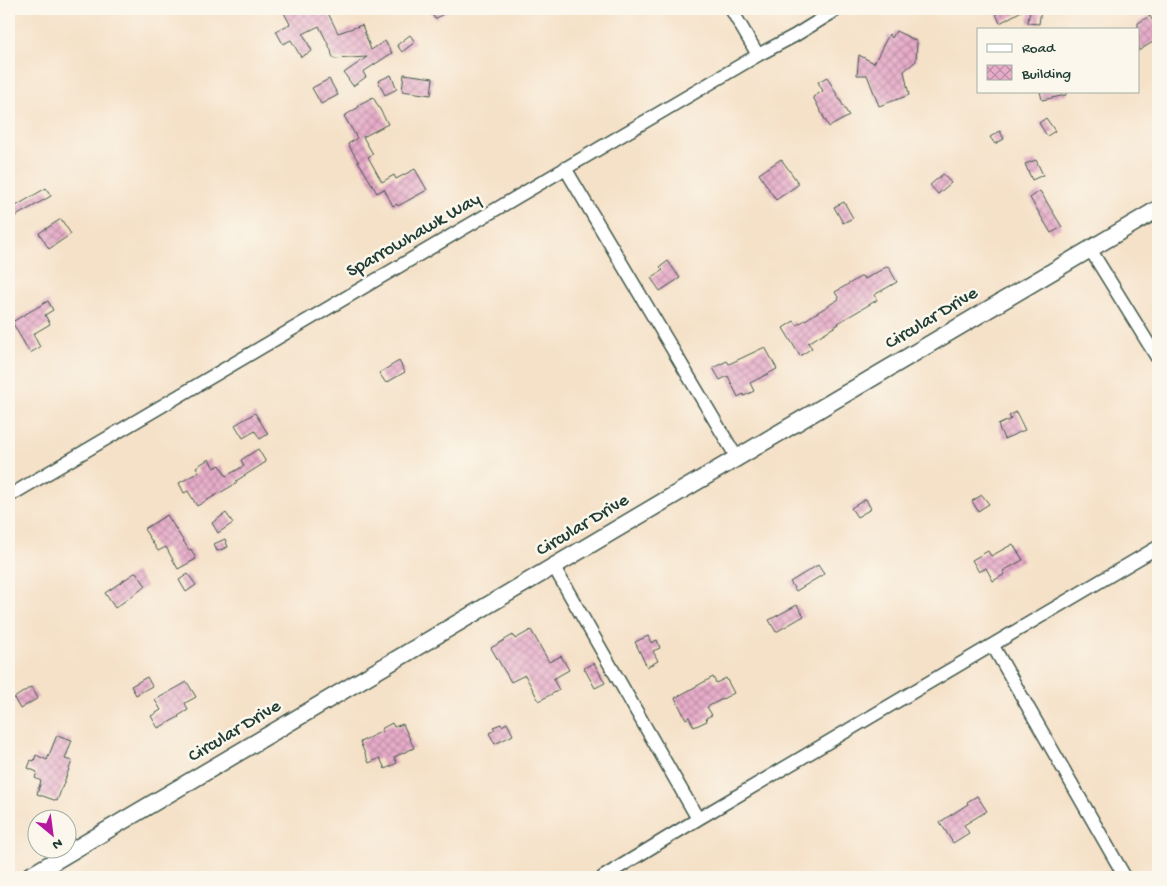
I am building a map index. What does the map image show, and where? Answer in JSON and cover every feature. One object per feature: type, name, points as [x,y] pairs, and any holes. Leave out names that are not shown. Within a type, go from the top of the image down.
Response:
[{"type":"street","points":[[731,9],[758,55]]},
{"type":"street","name":"Sparrowhawk Way","points":[[9,496],[838,9]]},
{"type":"street","points":[[566,168],[737,458]]},
{"type":"street","name":"Circular Drive","points":[[28,877],[1158,209]]},
{"type":"street","points":[[1090,249],[1158,359]]},
{"type":"street","points":[[603,877],[698,818],[993,646],[1158,547]]},
{"type":"street","points":[[554,567],[698,818]]},
{"type":"street","points":[[993,646],[1125,877]]},
{"type":"building","points":[[293,9],[326,9],[338,33],[362,25],[371,50],[385,41],[392,53],[363,72],[366,77],[353,86],[344,73],[367,57],[334,59],[319,26],[303,34],[312,51],[301,57],[291,40],[283,44],[276,31],[290,24],[284,13]]},
{"type":"building","points":[[429,9],[451,9],[435,19]]},
{"type":"building","points":[[994,9],[1025,9],[1000,23]]},
{"type":"building","points":[[1030,9],[1041,9],[1039,24],[1028,23]]},
{"type":"building","points":[[1150,16],[1158,30],[1158,39],[1140,50],[1140,28],[1138,28],[1138,23]]},
{"type":"building","points":[[896,31],[917,41],[916,61],[904,71],[909,95],[879,106],[867,75],[857,75],[859,55],[874,63],[889,34],[892,38]]},
{"type":"building","points":[[410,35],[415,42],[402,52],[397,45]]},
{"type":"building","points":[[404,74],[433,78],[431,95],[402,91]]},
{"type":"building","points":[[391,75],[397,89],[385,95],[378,81]]},
{"type":"building","points":[[827,77],[849,116],[829,127],[813,97],[823,91],[818,82]]},
{"type":"building","points":[[329,79],[338,95],[321,104],[312,88]]},
{"type":"building","points":[[1040,92],[1066,92],[1066,95],[1042,100]]},
{"type":"building","points":[[373,97],[388,124],[363,137],[373,154],[368,157],[382,182],[394,175],[396,179],[415,169],[427,190],[398,206],[397,204],[393,206],[384,189],[377,193],[348,144],[357,138],[344,116],[359,107],[358,105]]},
{"type":"building","points":[[1046,118],[1055,131],[1047,136],[1039,123]]},
{"type":"building","points":[[1000,131],[1004,139],[995,144],[990,137]]},
{"type":"building","points":[[781,159],[799,184],[776,200],[759,174]]},
{"type":"building","points":[[1036,160],[1043,175],[1032,180],[1025,164]]},
{"type":"building","points":[[943,174],[951,183],[938,194],[930,185]]},
{"type":"building","points":[[46,188],[51,196],[9,220],[9,210]]},
{"type":"building","points":[[1040,191],[1062,227],[1051,233],[1030,198]]},
{"type":"building","points":[[844,202],[853,218],[843,223],[834,207]]},
{"type":"building","points":[[61,219],[71,234],[49,249],[39,233]]},
{"type":"building","points":[[668,261],[680,278],[660,291],[651,278],[663,270],[660,267]]},
{"type":"building","points":[[888,266],[897,282],[874,295],[877,300],[808,343],[812,348],[800,356],[783,328],[794,321],[797,325],[839,299],[835,292],[862,276],[865,279]]},
{"type":"building","points":[[48,301],[53,310],[45,315],[50,324],[33,334],[40,347],[30,353],[12,322]]},
{"type":"building","points":[[765,347],[777,369],[750,383],[754,391],[738,397],[728,376],[720,380],[713,368],[727,361],[729,364]]},
{"type":"building","points":[[399,361],[405,372],[386,383],[379,373]]},
{"type":"building","points":[[1016,412],[1025,430],[1004,439],[998,425],[1011,419],[1009,416]]},
{"type":"building","points":[[255,413],[268,434],[260,439],[255,431],[243,438],[235,425]]},
{"type":"building","points":[[258,449],[266,462],[236,481],[237,483],[197,506],[188,491],[184,493],[179,483],[199,472],[196,467],[209,459],[214,468],[220,465],[226,476],[244,466],[241,460]]},
{"type":"building","points":[[982,495],[989,504],[978,511],[972,501]]},
{"type":"building","points":[[866,499],[871,509],[857,517],[851,508]]},
{"type":"building","points":[[226,513],[233,523],[218,533],[212,523]]},
{"type":"building","points":[[167,515],[196,559],[178,569],[166,547],[158,551],[144,529]]},
{"type":"building","points":[[225,539],[228,547],[217,551],[214,544]]},
{"type":"building","points":[[1013,544],[1023,560],[1003,571],[1005,574],[993,581],[986,568],[979,572],[972,560],[988,551],[991,556]]},
{"type":"building","points":[[818,565],[824,574],[796,591],[790,582]]},
{"type":"building","points":[[136,572],[146,586],[115,608],[105,593]]},
{"type":"building","points":[[188,574],[196,585],[186,592],[179,580]]},
{"type":"building","points":[[797,605],[804,616],[776,632],[769,620]]},
{"type":"building","points":[[531,630],[549,662],[561,656],[569,670],[553,679],[559,690],[539,701],[525,675],[511,682],[491,648],[513,635],[515,639]]},
{"type":"building","points":[[648,636],[651,643],[657,640],[660,648],[653,651],[658,661],[647,667],[635,642]]},
{"type":"building","points":[[594,663],[605,683],[595,688],[584,668]]},
{"type":"building","points":[[147,677],[152,686],[136,695],[131,686]]},
{"type":"building","points":[[713,677],[716,683],[726,678],[734,693],[707,707],[712,715],[706,718],[707,721],[694,727],[689,717],[686,719],[675,698]]},
{"type":"building","points":[[187,682],[196,697],[185,703],[188,710],[158,728],[151,716],[161,710],[155,700]]},
{"type":"building","points":[[31,687],[38,698],[20,709],[14,698]]},
{"type":"building","points":[[392,723],[394,727],[403,724],[414,748],[394,757],[397,763],[385,769],[380,758],[369,763],[360,742],[383,731],[381,729]]},
{"type":"building","points":[[507,723],[513,735],[495,744],[489,733],[495,730],[493,727],[501,724],[502,726]]},
{"type":"building","points":[[57,735],[72,740],[65,759],[72,761],[57,801],[37,794],[41,781],[35,778],[37,772],[28,768],[31,760],[34,761],[36,755],[47,760]]},
{"type":"building","points":[[977,796],[987,811],[964,825],[969,833],[953,843],[940,822]]}]
